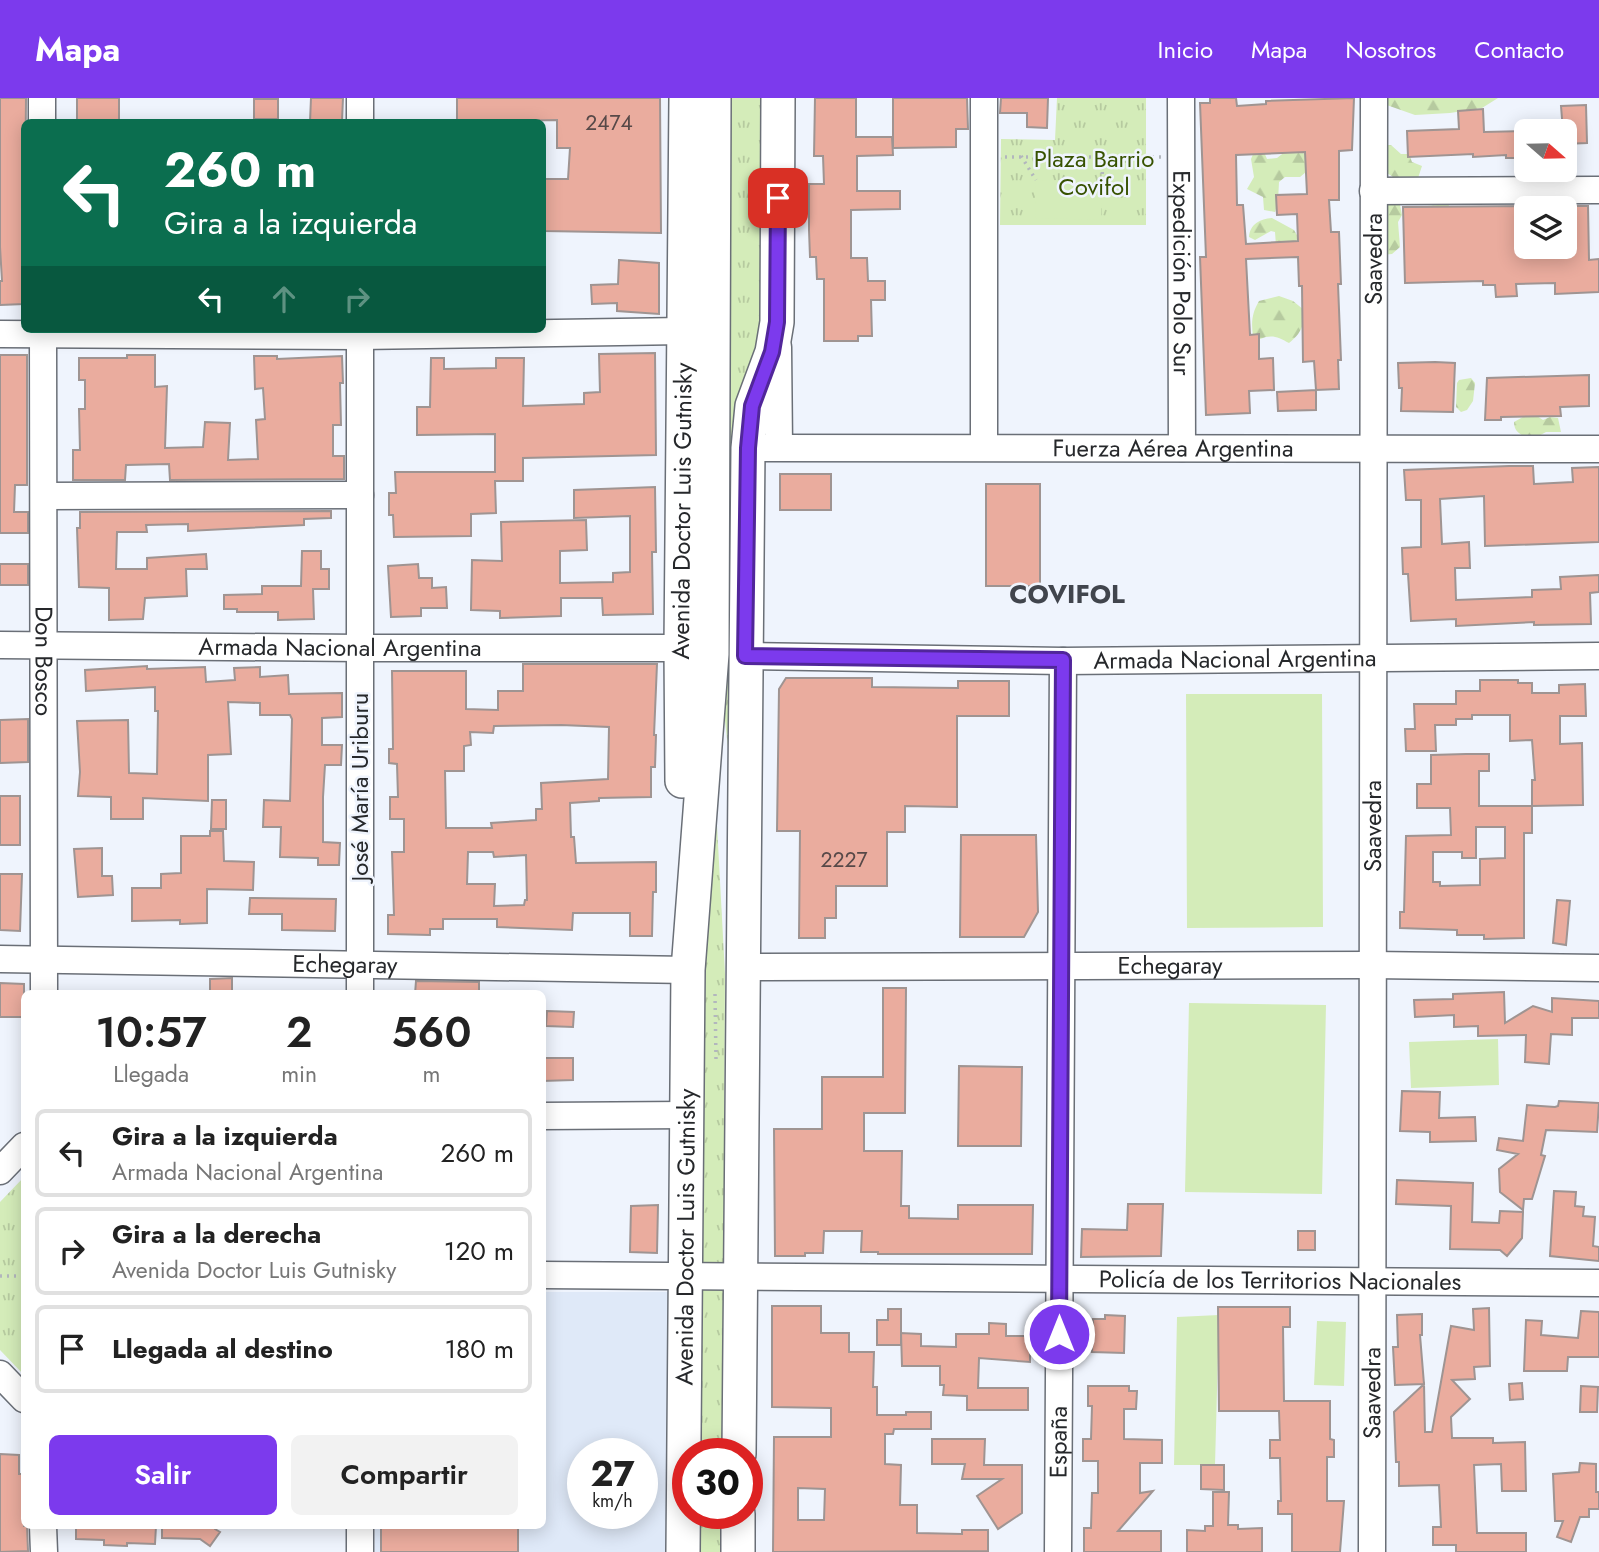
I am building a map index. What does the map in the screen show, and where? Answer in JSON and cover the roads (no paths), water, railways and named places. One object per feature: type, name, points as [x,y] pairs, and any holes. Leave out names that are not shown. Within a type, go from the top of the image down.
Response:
[{"type":"main road","name":"Avenida Doctor Luis Gutnisky","points":[[686,98],[682,331],[696,651],[742,924]]},
{"type":"main road","name":"Avenida Doctor Luis Gutnisky","points":[[683,1552],[688,970],[714,98]]},
{"type":"main road","name":"Avenida Doctor Luis Gutnisky","points":[[739,1438],[745,656],[764,447],[752,406],[772,352],[777,322],[778,98]]},
{"type":"main road","points":[[738,1529],[738,1552]]},
{"type":"street","points":[[42,98],[43,119]]},
{"type":"street","points":[[360,98],[360,119]]},
{"type":"street","points":[[984,98],[984,447]]},
{"type":"street","name":"Expedición Polo Sur","points":[[1181,98],[1182,448]]},
{"type":"street","name":"Saavedra","points":[[1372,1552],[1374,98]]},
{"type":"street","points":[[1373,191],[1599,190]]},
{"type":"street","points":[[546,331],[682,331]]},
{"type":"street","points":[[0,334],[21,333]]},
{"type":"street","name":"Don Bosco","points":[[43,333],[44,990]]},
{"type":"street","name":"José María Uriburu","points":[[360,333],[360,990]]},
{"type":"street","name":"Fuerza Aérea Argentina","points":[[764,447],[1599,449]]},
{"type":"street","points":[[45,496],[360,495]]},
{"type":"street","name":"Armada Nacional Argentina","points":[[0,645],[696,651]]},
{"type":"street","name":"Armada Nacional Argentina","points":[[745,656],[1063,660],[1599,656]]},
{"type":"street","name":"España","points":[[1058,1552],[1063,660]]},
{"type":"street","name":"Echegaray","points":[[0,959],[688,970]]},
{"type":"street","name":"Echegaray","points":[[743,967],[1373,965],[1599,968]]},
{"type":"street","points":[[546,1116],[687,1115]]},
{"type":"street","points":[[0,1171],[21,1149]]},
{"type":"street","name":"Policía de los Territorios Nacionales","points":[[546,1275],[1599,1283]]},
{"type":"street","points":[[0,1374],[21,1396]]},
{"type":"street","points":[[43,1529],[44,1552]]},
{"type":"street","points":[[360,1529],[360,1552]]},
{"type":"district","name":"COVIFOL","points":[[1067,594]]},
{"type":"park label","name":"Plaza Barrio Covifol","points":[[1094,173]]}]
